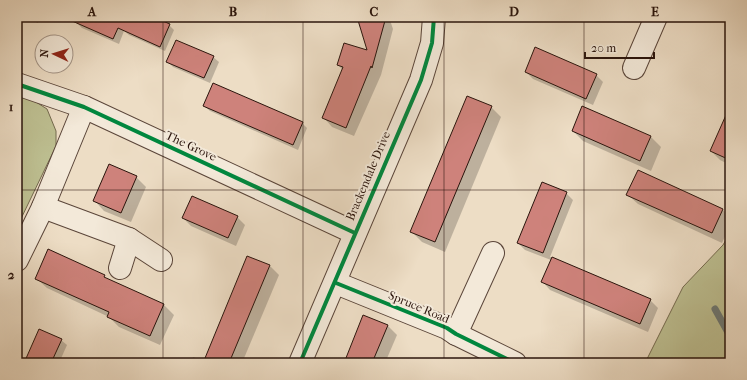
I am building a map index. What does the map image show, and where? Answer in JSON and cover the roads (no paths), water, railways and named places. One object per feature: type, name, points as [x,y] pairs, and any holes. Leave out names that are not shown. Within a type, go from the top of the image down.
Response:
[{"type":"street","name":"Brackendale Drive","points":[[300,363],[336,282],[355,233],[421,80],[432,43],[434,17]]},
{"type":"street","points":[[634,68],[656,17]]},
{"type":"street","name":"The Grove","points":[[17,84],[84,107],[355,233]]},
{"type":"street","points":[[17,260],[43,206],[84,107]]},
{"type":"street","points":[[43,206],[129,239],[161,260]]},
{"type":"street","points":[[120,268],[129,239]]},
{"type":"street","name":"Spruce Road","points":[[456,334],[493,253]]},
{"type":"street","name":"Spruce Road","points":[[336,282],[446,328],[515,363]]},
{"type":"waterway","points":[[715,309],[730,336]]}]
